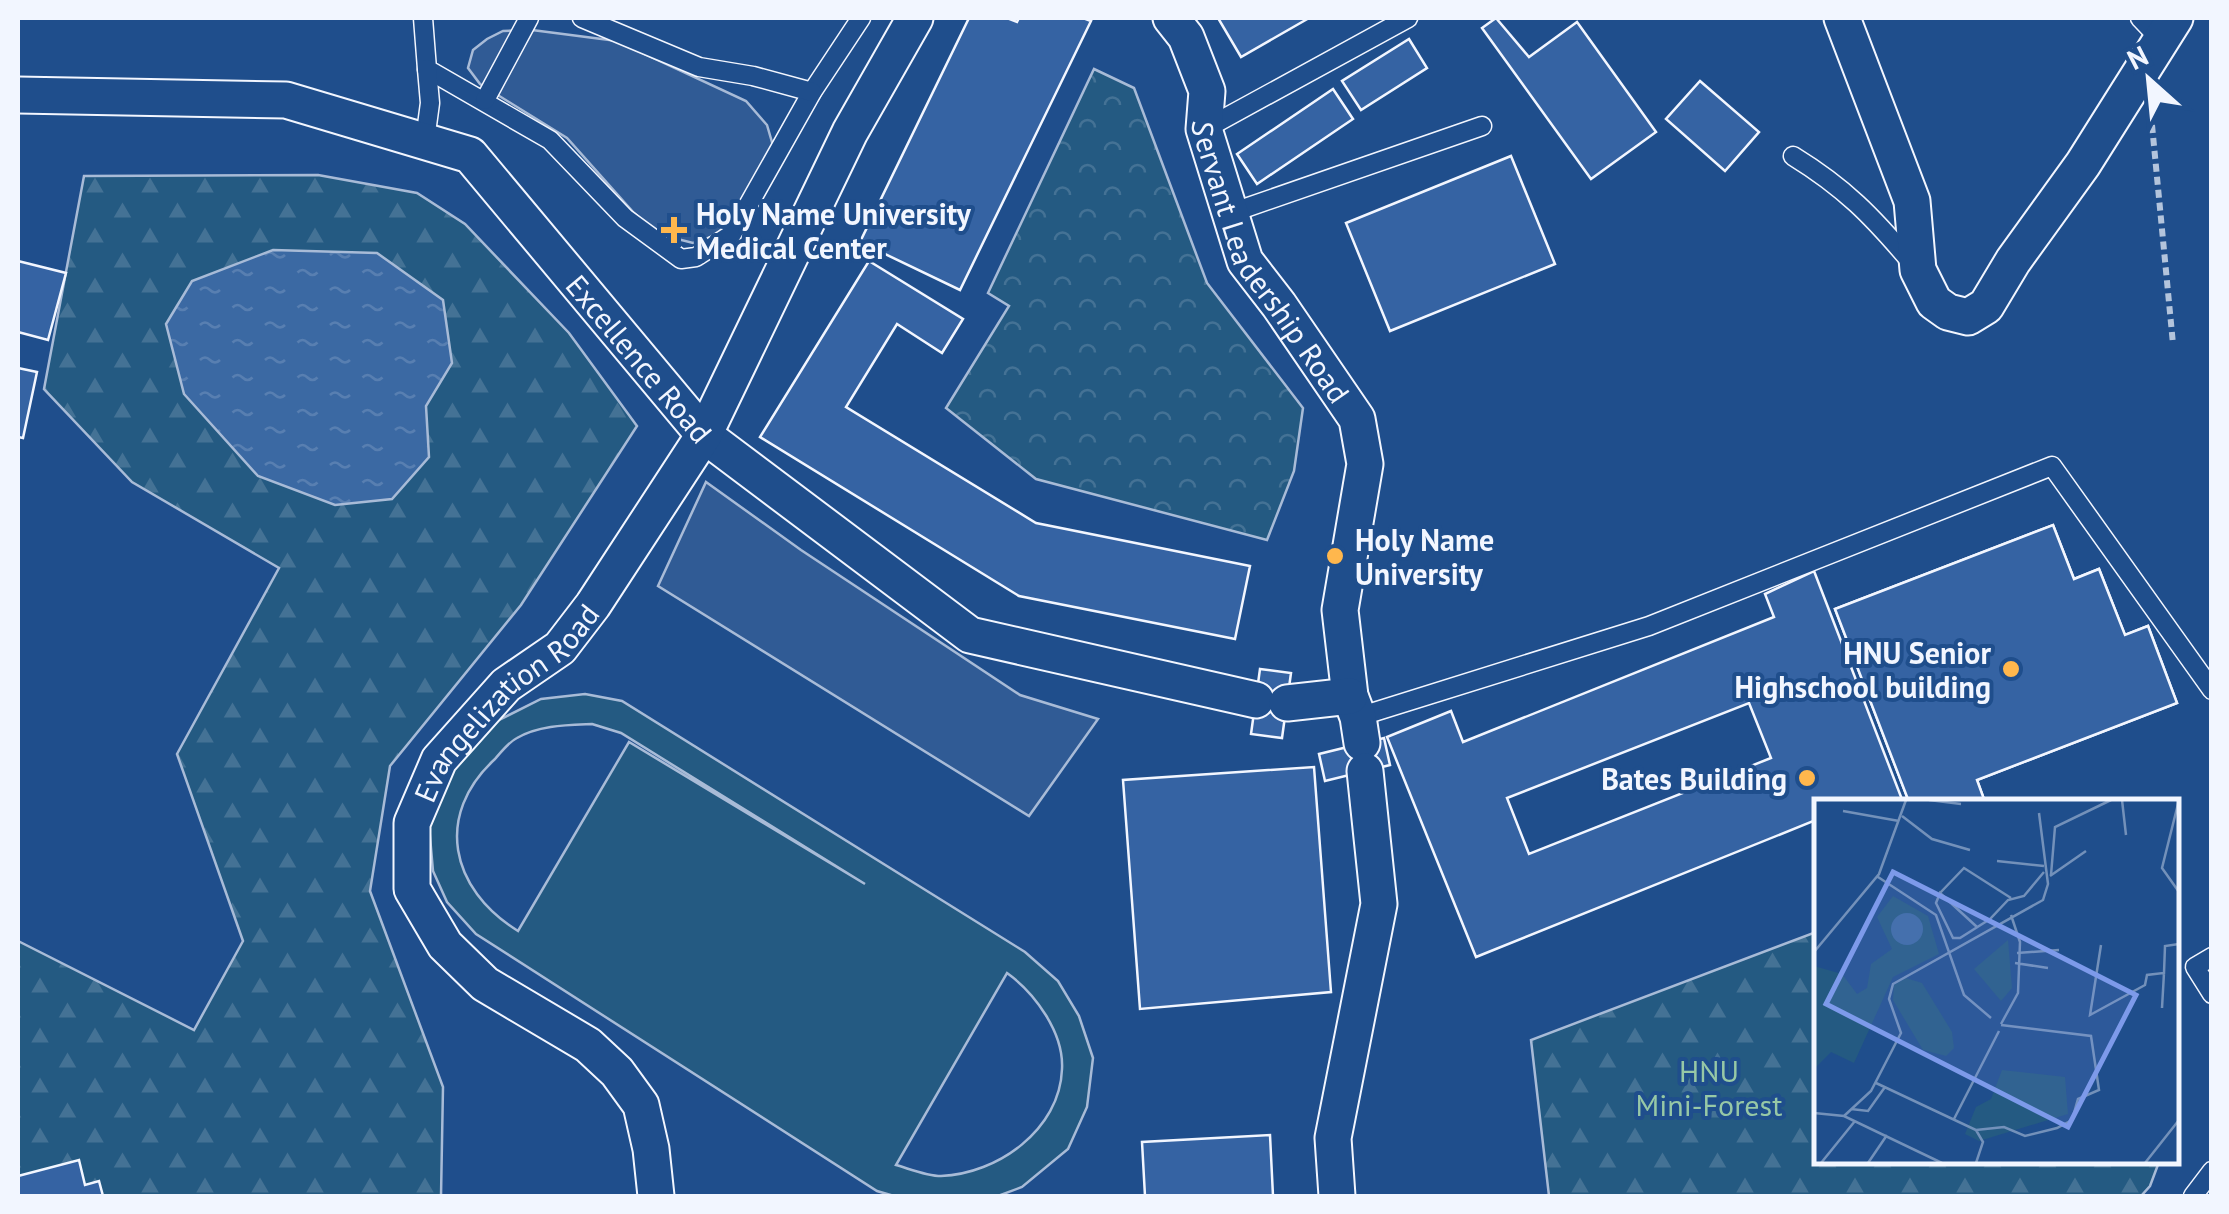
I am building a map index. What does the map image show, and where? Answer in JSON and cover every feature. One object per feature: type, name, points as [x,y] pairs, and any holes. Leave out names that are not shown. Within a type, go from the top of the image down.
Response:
[{"type":"street","name":"Evangelization Road","points":[[656,1196],[641,1106],[617,1072],[588,1046],[485,984],[445,945],[412,889],[412,824],[439,760],[506,685],[560,648],[593,606],[704,435],[850,132],[914,18]]},
{"type":"street","name":"Servant Leadership Road","points":[[1171,18],[1186,37],[1207,90],[1204,129],[1245,262],[1280,305],[1358,419],[1365,464],[1340,610],[1380,904],[1333,1138],[1337,1196]]},
{"type":"street","points":[[1842,18],[1912,202],[1918,270],[1934,302],[1948,312],[1968,317],[1986,306],[2156,35]]},
{"type":"street","name":"Excellence Road","points":[[18,95],[286,100],[470,155],[704,435],[970,635],[1272,701],[1358,732]]},
{"type":"lane","points":[[423,18],[430,102],[425,140]]},
{"type":"lane","points":[[484,100],[530,18]]},
{"type":"lane","points":[[582,18],[699,66],[812,92]]},
{"type":"lane","points":[[428,69],[550,140],[625,218],[681,259],[696,258],[732,234],[812,92],[861,18]]},
{"type":"lane","points":[[1204,129],[1408,18]]},
{"type":"lane","points":[[1228,214],[1482,126]]},
{"type":"lane","points":[[1793,156],[1834,182],[1867,210],[1918,270]]},
{"type":"lane","points":[[1358,732],[1650,626],[2052,466],[2212,690]]},
{"type":"lane","points":[[2212,957],[2196,967],[2212,994]]},
{"type":"lane","points":[[2194,1196],[2212,1171]]},
{"type":"path","points":[[2156,35],[2173,344]]},
{"type":"green space","points":[[1094,69],[1134,88],[1207,283],[1303,408],[1294,471],[1267,540],[1036,479],[946,408],[1009,306],[988,293]]},
{"type":"green space","points":[[318,175],[417,193],[465,224],[569,333],[637,426],[521,605],[390,766],[370,891],[443,1087],[441,1196],[18,1196],[18,941],[194,1030],[243,941],[177,754],[279,568],[132,482],[44,389],[84,176]]},
{"type":"green space","points":[[585,694],[622,701],[1025,952],[1058,981],[1079,1016],[1093,1058],[1087,1107],[1068,1149],[1022,1187],[998,1196],[894,1196],[877,1191],[476,934],[447,902],[433,871],[429,825],[450,765],[489,725],[541,699]],"holes":[[[592,724],[621,733],[865,884],[629,742],[518,931],[495,914],[465,873],[458,850],[463,804],[476,781],[514,740],[544,728]],[[1007,973],[1028,991],[1046,1015],[1058,1042],[1062,1069],[1059,1091],[1050,1111],[1022,1145],[983,1167],[941,1176],[896,1165]]]},
{"type":"green space","name":"HNU Mini-Forest","points":[[1814,933],[1814,1164],[2158,1164],[2150,1186],[2141,1196],[1549,1196],[1531,1040]]},
{"type":"shaded area","points":[[532,30],[617,41],[746,101],[767,125],[776,156],[717,235],[693,243],[658,234],[567,138],[480,84],[468,68],[473,50],[503,31]]},
{"type":"shaded area","points":[[706,482],[1020,695],[1098,719],[1029,816],[658,586]]},
{"type":"water","points":[[273,250],[377,253],[443,300],[452,363],[426,406],[429,457],[392,499],[335,505],[258,476],[184,394],[166,324],[192,281]]},
{"type":"building","points":[[969,18],[1091,21],[960,290],[860,242]]},
{"type":"building","points":[[1218,18],[1309,18],[1241,57]]},
{"type":"building","points":[[1496,18],[1529,57],[1577,22],[1656,132],[1591,179],[1482,28]]},
{"type":"building","points":[[1409,39],[1427,68],[1361,110],[1342,81]]},
{"type":"building","points":[[1700,81],[1759,132],[1725,171],[1666,119]]},
{"type":"building","points":[[1333,89],[1353,119],[1257,184],[1237,154]]},
{"type":"building","points":[[1511,156],[1555,264],[1390,331],[1346,223]]},
{"type":"building","points":[[18,261],[66,273],[48,340],[18,332]]},
{"type":"building","points":[[869,261],[963,319],[942,353],[897,324],[846,407],[1036,523],[1250,566],[1235,639],[1019,596],[760,437]]},
{"type":"building","points":[[18,368],[37,372],[23,438],[18,437]]},
{"type":"building","name":"HNU Senior Highschool building","points":[[2053,525],[2074,579],[2099,569],[2125,635],[2148,626],[2177,703],[1977,780],[1984,799],[1908,799],[1835,609]],"holes":[[[2046,609],[2066,657],[1952,704],[1932,656]]]},
{"type":"building","name":"HNU Senior Highschool building","points":[[2053,525],[2074,579],[2099,569],[2125,635],[2148,626],[2177,703],[1977,780],[1984,799],[1908,799],[1835,609]]},
{"type":"building","name":"Bates Building","points":[[1814,571],[1902,799],[1814,799],[1814,821],[1476,957],[1387,737],[1451,711],[1463,742],[1774,617],[1765,594]],"holes":[[[1749,703],[1771,758],[1529,854],[1507,798]]]},
{"type":"building","points":[[1260,669],[1291,673],[1282,738],[1251,734]]},
{"type":"building","points":[[1384,738],[1390,765],[1325,781],[1319,754]]},
{"type":"building","points":[[1314,767],[1331,992],[1140,1009],[1123,780]]},
{"type":"building","points":[[1270,1135],[1273,1196],[1145,1196],[1142,1142]]},
{"type":"building","points":[[79,1160],[85,1185],[99,1181],[103,1196],[18,1196],[18,1176]]},
{"type":"place","name":"Holy Name University Medical Center","points":[[674,230]]},
{"type":"place","name":"Holy Name University","points":[[1335,556]]},
{"type":"place","name":"HNU Senior Highschool building","points":[[2011,669]]},
{"type":"place","name":"Bates Building","points":[[1807,778]]}]
